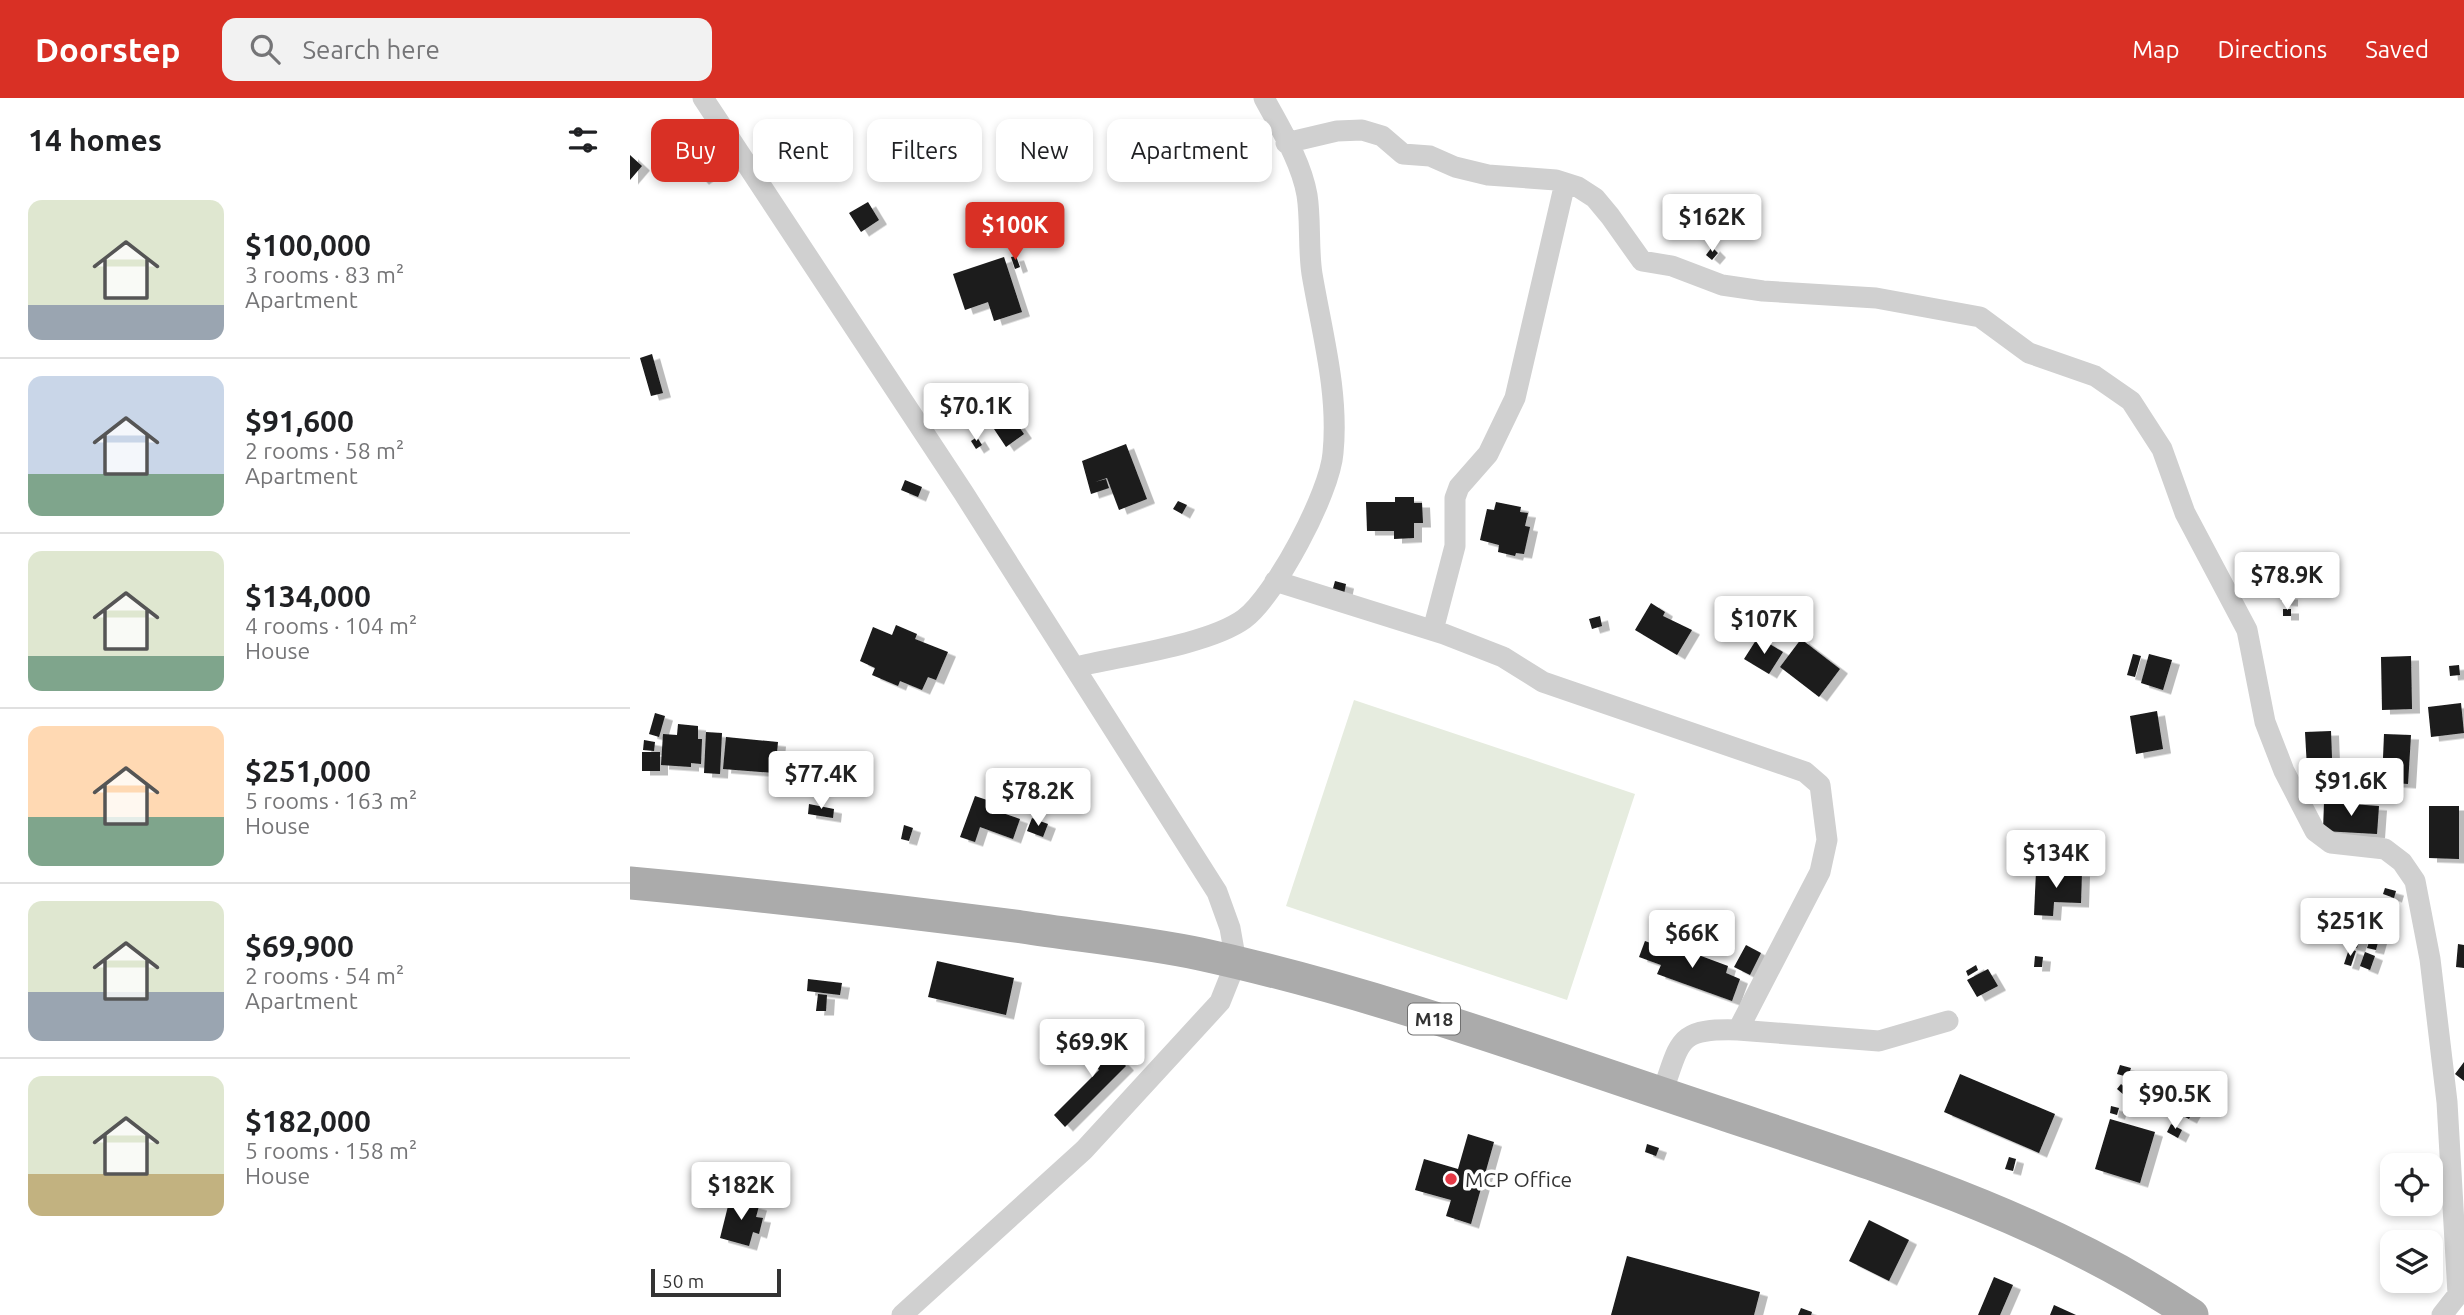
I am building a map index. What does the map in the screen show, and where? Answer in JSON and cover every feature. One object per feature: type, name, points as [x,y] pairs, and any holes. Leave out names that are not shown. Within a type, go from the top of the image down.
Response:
[{"type":"main road","name":"M18","points":[[630,883],[845,903],[1195,953],[1236,962],[1385,1004],[1900,1172],[1998,1210],[2096,1258],[2188,1314]]},
{"type":"street","points":[[702,98],[1076,667],[1217,891],[1230,928],[1236,962],[1230,984],[1220,1002],[1084,1150],[902,1315]]},
{"type":"street","points":[[1076,667],[1183,643],[1232,627],[1251,614],[1275,581],[1320,499],[1334,454],[1331,384],[1312,272],[1307,196],[1264,98]]},
{"type":"street","points":[[1286,143],[1337,131],[1362,130],[1382,136],[1407,155],[1430,156],[1455,167],[1488,175],[1565,183],[1578,187],[1595,198],[1642,261],[1672,266],[1722,285],[1763,291],[1876,298],[1980,317],[2029,353],[2095,376],[2131,401],[2162,449],[2185,513],[2247,630],[2265,722],[2288,780],[2315,831],[2331,843],[2385,849],[2402,862],[2415,881],[2430,959],[2447,1102],[2461,1291],[2442,1315]]},
{"type":"street","points":[[1433,630],[1455,546],[1455,498],[1463,482],[1488,454],[1515,398],[1565,183]]},
{"type":"street","points":[[1275,581],[1433,630],[1503,657],[1543,682],[1805,772],[1820,785],[1827,839],[1820,872],[1738,1030]]},
{"type":"street","points":[[1662,1093],[1680,1046],[1691,1035],[1704,1029],[1879,1041],[1948,1021]]},
{"type":"shaded area","points":[[1354,700],[1635,794],[1567,1000],[1286,906]]},
{"type":"building","points":[[630,155],[642,166],[630,180]]},
{"type":"building","points":[[868,202],[879,220],[861,232],[849,213]]},
{"type":"building","points":[[1712,247],[1718,253],[1712,260],[1706,255]]},
{"type":"building","points":[[1016,256],[1020,267],[1015,269],[1011,257]]},
{"type":"building","points":[[1004,257],[1022,312],[994,321],[988,302],[965,310],[953,274]]},
{"type":"building","points":[[652,354],[663,393],[651,396],[640,358]]},
{"type":"building","points":[[1012,417],[1024,434],[1006,447],[994,429]]},
{"type":"building","points":[[977,437],[982,445],[976,449],[971,441]]},
{"type":"building","points":[[1126,444],[1147,499],[1119,510],[1107,478],[1095,482],[1106,479],[1109,488],[1091,494],[1082,461]]},
{"type":"building","points":[[905,480],[922,487],[918,497],[901,490]]},
{"type":"building","points":[[1395,497],[1414,497],[1414,503],[1422,503],[1423,523],[1414,523],[1414,538],[1394,539],[1394,531],[1367,531],[1366,502],[1395,502]]},
{"type":"building","points":[[1178,501],[1187,505],[1182,514],[1173,509]]},
{"type":"building","points":[[1496,502],[1521,507],[1520,512],[1528,513],[1525,526],[1530,527],[1524,554],[1516,553],[1515,556],[1498,552],[1499,545],[1480,540],[1487,509],[1494,510]]},
{"type":"building","points":[[1335,581],[1346,584],[1344,594],[1332,592]]},
{"type":"building","points":[[2281,595],[2290,595],[2290,602],[2281,601]]},
{"type":"building","points":[[1651,603],[1665,612],[1663,616],[1692,630],[1677,655],[1635,630]]},
{"type":"building","points":[[2283,609],[2291,609],[2291,616],[2283,616]]},
{"type":"building","points":[[1600,616],[1602,626],[1592,629],[1589,619]]},
{"type":"building","points":[[896,625],[917,634],[915,639],[948,652],[936,680],[928,677],[922,690],[900,681],[898,686],[872,675],[875,668],[860,661],[873,627],[892,635]]},
{"type":"building","points":[[1758,637],[1783,652],[1769,674],[1744,659]]},
{"type":"building","points":[[1801,639],[1840,669],[1819,697],[1780,667]]},
{"type":"building","points":[[2133,654],[2141,656],[2135,677],[2127,675]]},
{"type":"building","points":[[2149,654],[2172,660],[2163,690],[2141,683]]},
{"type":"building","points":[[2411,656],[2412,709],[2382,710],[2381,657]]},
{"type":"building","points":[[2459,665],[2460,675],[2450,676],[2449,666]]},
{"type":"building","points":[[2461,703],[2464,733],[2431,737],[2428,707]]},
{"type":"building","points":[[2157,711],[2163,749],[2136,754],[2130,716]]},
{"type":"building","points":[[655,713],[665,716],[659,737],[649,734]]},
{"type":"building","points":[[678,724],[698,726],[698,739],[702,739],[701,764],[691,763],[691,767],[661,765],[663,734],[677,735]]},
{"type":"building","points":[[2331,731],[2333,785],[2308,786],[2305,732]]},
{"type":"building","points":[[706,732],[722,733],[720,774],[704,773]]},
{"type":"building","points":[[2384,734],[2411,735],[2408,784],[2382,782]]},
{"type":"building","points":[[726,737],[778,742],[775,773],[723,769]]},
{"type":"building","points":[[644,740],[655,742],[654,751],[643,750]]},
{"type":"building","points":[[642,752],[660,752],[660,771],[642,771]]},
{"type":"building","points":[[975,796],[993,802],[991,809],[1020,819],[1013,839],[980,827],[975,842],[960,837]]},
{"type":"building","points":[[2324,802],[2379,806],[2377,834],[2323,831]]},
{"type":"building","points":[[809,804],[834,809],[833,818],[808,814]]},
{"type":"building","points":[[2429,806],[2459,806],[2459,859],[2429,858]]},
{"type":"building","points":[[1032,818],[1048,824],[1043,837],[1027,831]]},
{"type":"building","points":[[904,825],[913,828],[909,841],[901,839]]},
{"type":"building","points":[[2061,841],[2062,864],[2038,864],[2038,842]]},
{"type":"building","points":[[2036,871],[2082,872],[2081,903],[2054,902],[2053,916],[2034,915]]},
{"type":"building","points":[[2385,888],[2396,891],[2394,898],[2383,894]]},
{"type":"building","points":[[2380,910],[2388,913],[2381,929],[2373,926]]},
{"type":"building","points":[[2353,926],[2363,929],[2357,948],[2348,945]]},
{"type":"building","points":[[2372,933],[2380,936],[2376,950],[2367,948]]},
{"type":"building","points":[[1645,941],[1675,952],[1677,947],[1728,966],[1726,973],[1740,979],[1732,1001],[1657,974],[1661,965],[1639,957]]},
{"type":"building","points":[[2458,944],[2464,945],[2464,968],[2456,967]]},
{"type":"building","points":[[1746,945],[1761,953],[1750,975],[1734,967]]},
{"type":"building","points":[[2349,949],[2356,951],[2351,966],[2344,964]]},
{"type":"building","points":[[2365,952],[2375,956],[2370,970],[2360,966]]},
{"type":"building","points":[[2035,956],[2043,957],[2042,967],[2034,967]]},
{"type":"building","points":[[937,961],[1014,978],[1006,1015],[928,997]]},
{"type":"building","points":[[1976,965],[1978,970],[1968,976],[1966,971]]},
{"type":"building","points":[[1988,969],[1998,986],[1977,997],[1967,980]]},
{"type":"building","points":[[808,979],[842,983],[840,995],[807,991]]},
{"type":"building","points":[[818,994],[827,995],[826,1011],[816,1011]]},
{"type":"building","points":[[1095,1034],[1126,1066],[1065,1127],[1054,1115],[1099,1070],[1079,1050]]},
{"type":"building","points":[[2464,1062],[2464,1081],[2455,1074]]},
{"type":"building","points":[[2120,1065],[2131,1068],[2128,1077],[2117,1074]]},
{"type":"building","points":[[2137,1071],[2145,1073],[2143,1079],[2136,1077]]},
{"type":"building","points":[[2148,1072],[2168,1076],[2167,1085],[2146,1081]]},
{"type":"building","points":[[1960,1074],[2055,1114],[2039,1153],[1944,1112]]},
{"type":"building","points":[[2121,1084],[2128,1090],[2124,1095],[2117,1089]]},
{"type":"building","points":[[2111,1106],[2119,1108],[2117,1115],[2110,1113]]},
{"type":"building","points":[[2185,1106],[2194,1110],[2189,1119],[2181,1115]]},
{"type":"building","points":[[2110,1119],[2155,1132],[2140,1183],[2095,1169]]},
{"type":"building","points":[[2171,1124],[2182,1130],[2178,1138],[2167,1132]]},
{"type":"building","name":"MCP Office","points":[[1468,1134],[1494,1142],[1471,1224],[1446,1216],[1451,1200],[1415,1190],[1424,1159],[1458,1169]]},
{"type":"building","points":[[1647,1144],[1659,1148],[1656,1156],[1645,1152]]},
{"type":"building","points":[[2009,1157],[2016,1159],[2013,1171],[2005,1169]]},
{"type":"building","points":[[730,1198],[759,1206],[756,1217],[763,1218],[759,1234],[753,1232],[749,1246],[720,1238]]},
{"type":"building","points":[[1869,1220],[1909,1240],[1889,1281],[1849,1261]]},
{"type":"building","points":[[1627,1256],[1760,1292],[1754,1315],[1611,1315]]},
{"type":"building","points":[[1994,1277],[2013,1285],[2000,1315],[1978,1315]]},
{"type":"building","points":[[2054,1305],[2076,1315],[2050,1315]]},
{"type":"building","points":[[1801,1308],[1812,1312],[1811,1315],[1798,1315]]},
{"type":"place","name":"MCP Office","points":[[1451,1179]]}]
